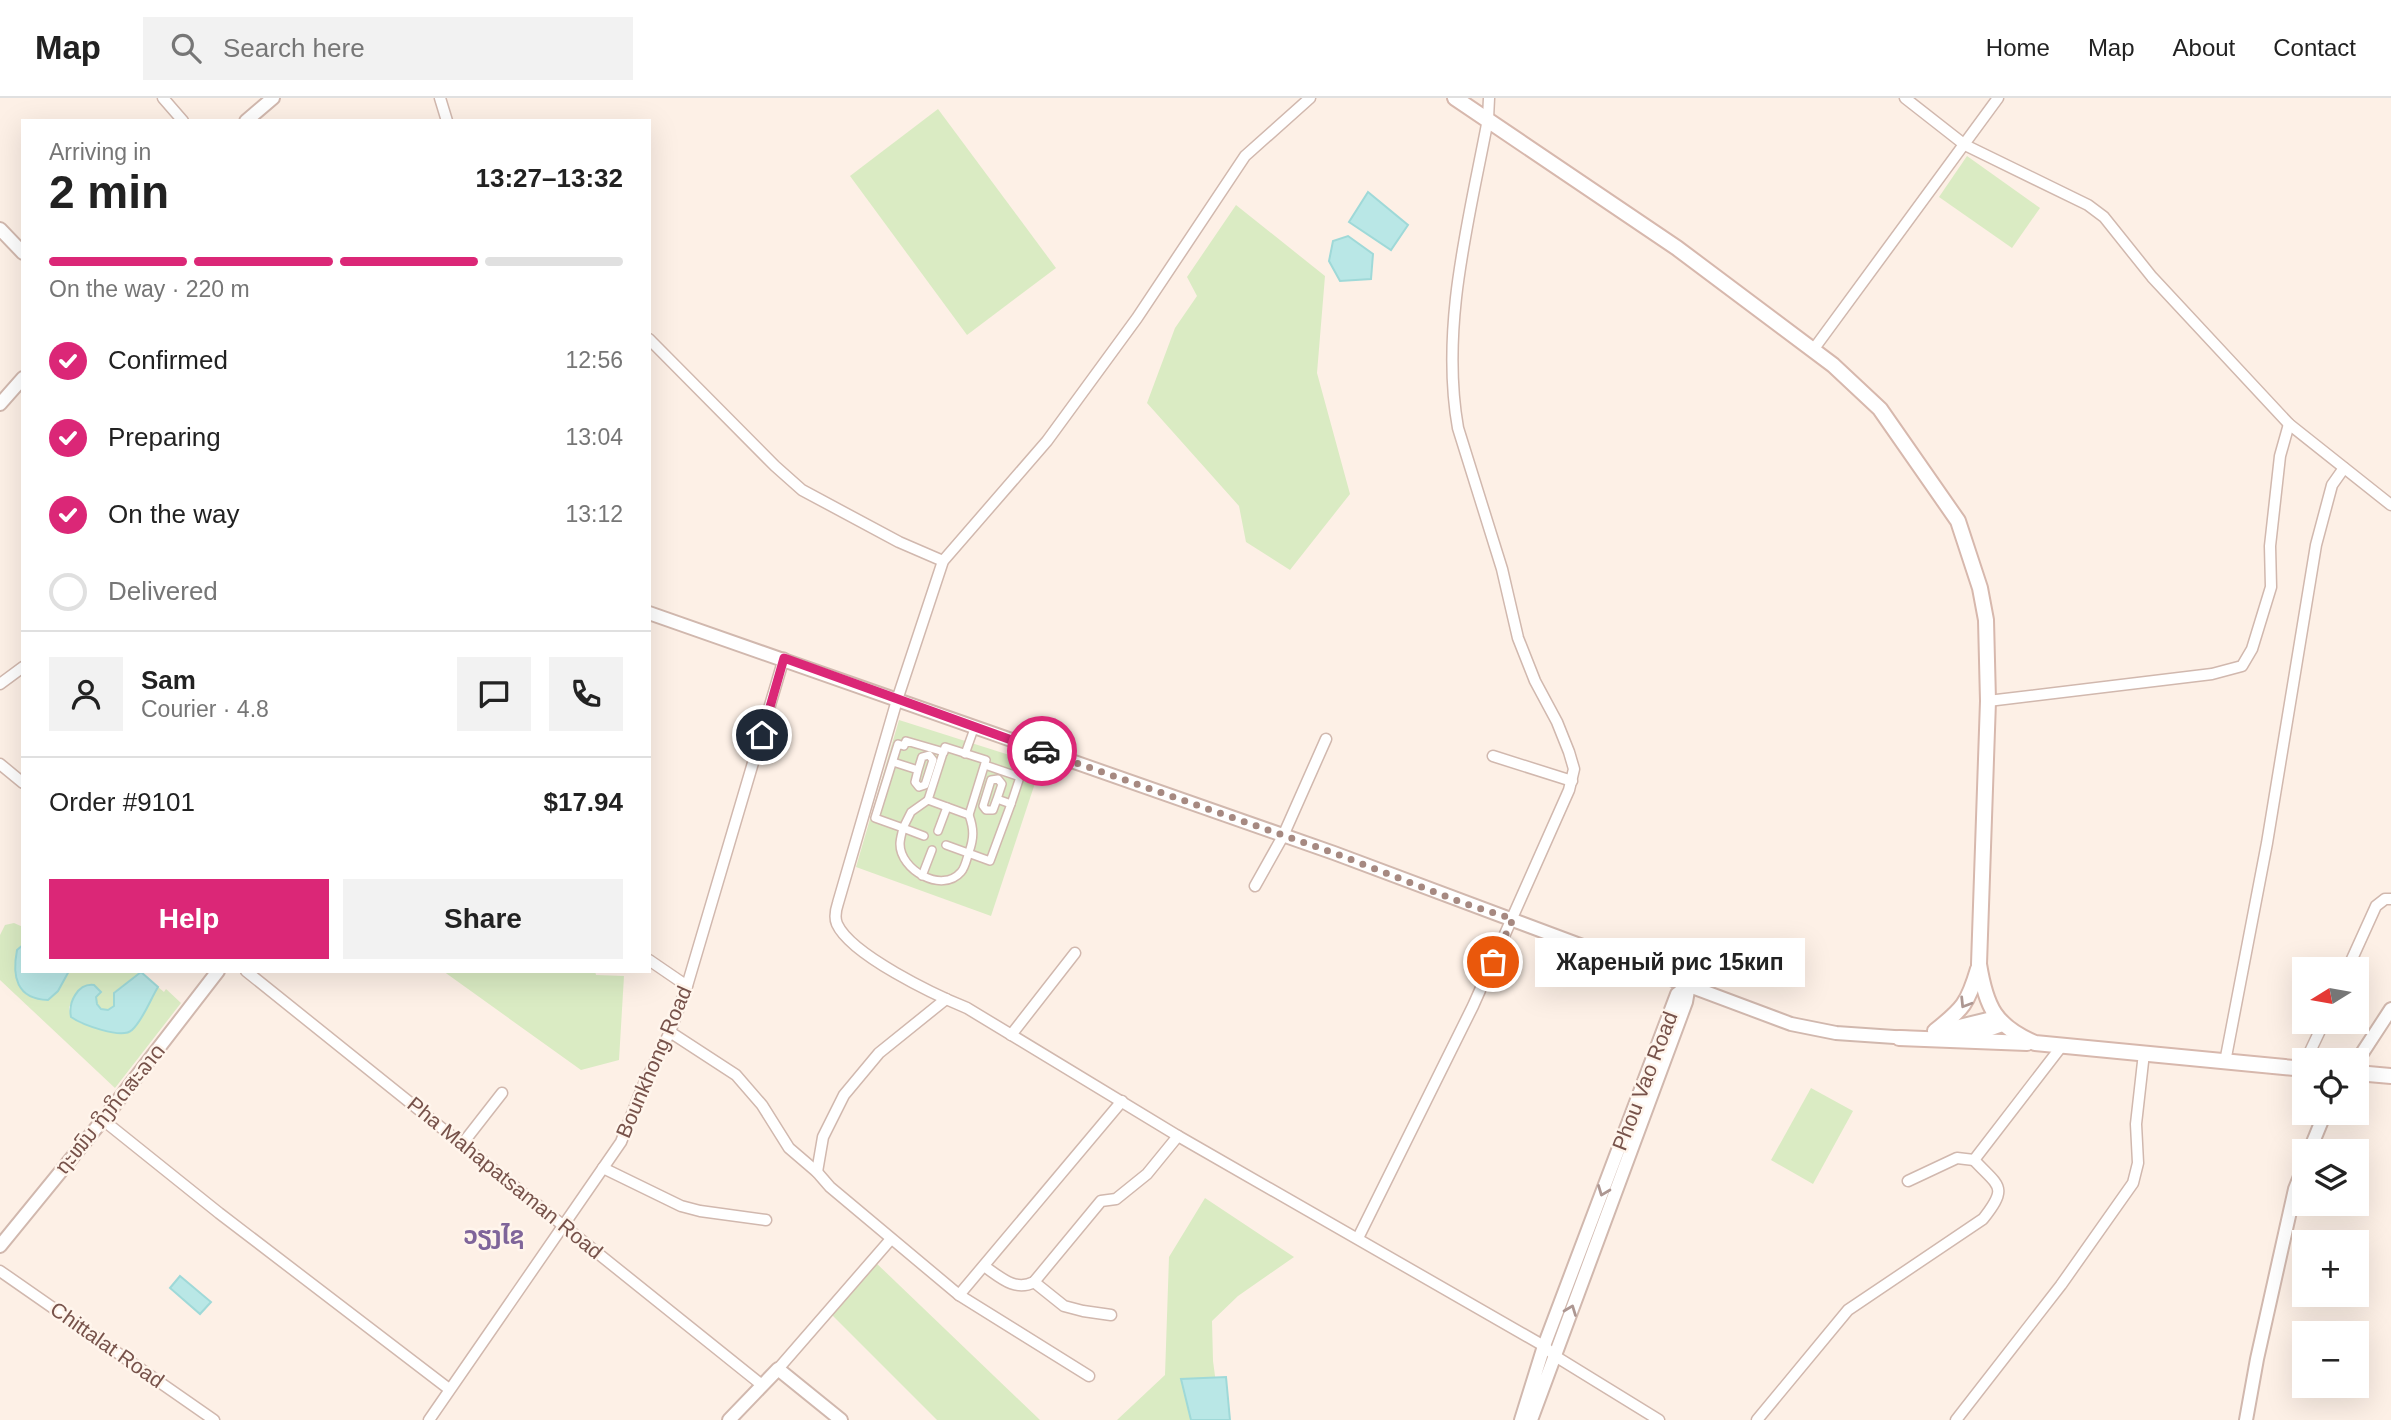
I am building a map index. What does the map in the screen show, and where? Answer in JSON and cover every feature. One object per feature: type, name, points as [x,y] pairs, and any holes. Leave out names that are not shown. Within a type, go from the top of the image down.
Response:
[{"type":"main road","points":[[1455,98],[1676,248],[1857,386],[1880,410],[1958,522],[1980,588],[1984,609],[1987,701],[1979,964],[1983,989],[1999,1021],[2018,1036],[2035,1044]]},
{"type":"main road","points":[[1935,1031],[1959,1013],[1970,998],[1979,964]]},
{"type":"main road","points":[[1899,1038],[2035,1044],[2225,1062],[2292,1065]]},
{"type":"main road","points":[[2369,1074],[2391,1076]]},
{"type":"street","points":[[163,98],[181,119]]},
{"type":"street","points":[[248,119],[274,98]]},
{"type":"street","points":[[440,98],[446,119]]},
{"type":"street","points":[[1310,98],[1245,156],[1137,318],[1047,441],[943,561],[897,700],[838,902],[836,922],[850,941],[895,972],[967,1008],[1178,1136],[1545,1346],[1555,1356],[1660,1420]]},
{"type":"street","points":[[1358,1238],[1474,1006],[1572,781],[1574,769],[1557,722],[1535,681],[1518,638],[1502,569],[1455,412],[1452,348],[1458,288],[1488,119],[1489,98]]},
{"type":"street","points":[[1813,350],[1998,98]]},
{"type":"street","points":[[1908,99],[1965,145],[2088,205],[2104,217],[2152,277],[2288,424],[2391,505]]},
{"type":"street","points":[[0,229],[21,251]]},
{"type":"street","points":[[651,341],[802,490],[899,542],[943,561]]},
{"type":"street","points":[[0,404],[21,380]]},
{"type":"street","points":[[1987,701],[2212,674],[2242,666],[2252,649],[2271,587],[2270,547],[2280,456],[2288,424]]},
{"type":"street","points":[[2225,1062],[2267,843],[2316,545],[2332,485],[2344,468]]},
{"type":"street","points":[[651,613],[1283,836],[1791,1024],[1836,1033],[1899,1038],[1969,1034],[1999,1021]]},
{"type":"street","name":"Bounkhong Road","points":[[429,1420],[621,1142],[643,1086],[670,1032],[687,986],[784,658]]},
{"type":"street","points":[[0,684],[21,668]]},
{"type":"street","points":[[965,754],[975,726]]},
{"type":"street","points":[[1255,886],[1283,836],[1326,739]]},
{"type":"street","points":[[924,836],[875,818],[898,744],[904,746],[906,741],[944,752]]},
{"type":"street","points":[[946,747],[965,754],[986,760],[969,815],[974,839],[962,872],[948,880],[934,880],[922,876],[907,865],[899,846],[903,828],[911,812],[928,800],[946,747]]},
{"type":"street","points":[[1493,756],[1572,781]]},
{"type":"street","points":[[893,762],[918,770]]},
{"type":"street","points":[[0,764],[21,781]]},
{"type":"street","points":[[946,845],[990,861],[1020,777],[985,765]]},
{"type":"street","points":[[997,799],[1011,804]]},
{"type":"street","points":[[928,800],[969,815]]},
{"type":"street","points":[[939,831],[947,807]]},
{"type":"street","points":[[922,876],[932,850]]},
{"type":"street","points":[[2353,957],[2376,906],[2385,899],[2391,899]]},
{"type":"street","points":[[1012,1035],[1075,953]]},
{"type":"street","points":[[651,961],[687,986]]},
{"type":"street","name":"ຖະໜົນ ກິງກິດສະລາດ","points":[[0,1245],[103,1120],[216,973]]},
{"type":"street","name":"Pha Mahapatsaman Road","points":[[249,973],[762,1385]]},
{"type":"street","name":"Phou Vao Road","points":[[1521,1420],[1545,1346],[1677,995],[1689,985]]},
{"type":"street","name":"Phou Vao Road","points":[[1531,1420],[1686,1002],[1689,985]]},
{"type":"street","points":[[817,1172],[823,1137],[844,1095],[879,1053],[946,999]]},
{"type":"street","points":[[2366,1048],[2391,1009]]},
{"type":"street","points":[[1899,1038],[1999,1021]]},
{"type":"street","points":[[670,1032],[736,1075],[762,1105],[789,1148],[830,1187],[959,1296],[1089,1376]]},
{"type":"street","points":[[1974,1160],[2061,1047]]},
{"type":"street","points":[[1956,1420],[2061,1285],[2133,1183],[2138,1163],[2136,1124],[2144,1053]]},
{"type":"street","points":[[463,1143],[502,1093]]},
{"type":"street","points":[[959,1296],[1122,1101]]},
{"type":"street","points":[[103,1120],[219,1213],[449,1389]]},
{"type":"street","points":[[984,1266],[1017,1286],[1025,1287],[1034,1282],[1101,1201],[1116,1199],[1147,1174],[1178,1136]]},
{"type":"street","points":[[1757,1420],[1848,1310],[1983,1219],[1998,1200],[1997,1186],[1974,1160],[1957,1158],[1908,1181]]},
{"type":"street","points":[[603,1168],[681,1206],[766,1220]]},
{"type":"street","points":[[2246,1420],[2292,1202]]},
{"type":"street","points":[[729,1420],[778,1369],[891,1239]]},
{"type":"street","name":"Chittalat Road","points":[[0,1271],[214,1420]]},
{"type":"street","points":[[1034,1282],[1064,1306],[1111,1315]]},
{"type":"street","points":[[778,1369],[841,1420]]},
{"type":"green space","points":[[938,109],[1056,268],[967,335],[850,176]]},
{"type":"green space","points":[[1967,156],[2040,208],[2012,248],[1939,197]]},
{"type":"green space","points":[[1236,205],[1325,276],[1317,373],[1350,494],[1290,570],[1246,542],[1239,506],[1147,403],[1175,328],[1197,296],[1187,277]]},
{"type":"green space","points":[[899,720],[1041,765],[991,916],[856,867]]},
{"type":"green space","points":[[14,923],[21,926],[21,973],[140,973],[114,992],[114,1006],[108,1010],[101,1009],[96,997],[79,989],[69,1007],[70,1013],[80,1023],[124,1034],[132,1031],[158,987],[164,992],[166,989],[181,1003],[115,1088],[0,980],[0,935],[5,925]]},
{"type":"green space","points":[[446,973],[596,973],[624,976],[619,1060],[581,1070]]},
{"type":"green space","points":[[1811,1088],[1853,1111],[1813,1184],[1771,1160]]},
{"type":"green space","points":[[1205,1198],[1294,1257],[1238,1296],[1212,1321],[1213,1361],[1221,1420],[1117,1420],[1165,1375],[1169,1257]]},
{"type":"green space","points":[[873,1260],[1040,1420],[937,1420],[828,1311]]},
{"type":"water","points":[[1368,192],[1408,225],[1391,250],[1349,222]]},
{"type":"water","points":[[1348,236],[1373,254],[1371,279],[1340,281],[1329,261],[1333,241]]},
{"type":"water","points":[[21,947],[21,973],[68,973],[58,991],[48,1000],[37,999],[23,991],[16,977],[17,950]]},
{"type":"water","points":[[140,973],[158,987],[136,1026],[127,1033],[92,1027],[71,1017],[71,1005],[75,995],[83,987],[94,985],[101,992],[96,997],[101,1009],[108,1010],[114,1006],[114,993]]},
{"type":"water","points":[[180,1276],[211,1302],[200,1314],[170,1288]]},
{"type":"water","points":[[1226,1377],[1230,1420],[1191,1420],[1181,1379]]},
{"type":"way so far","points":[[1042,751],[1513,919],[1493,962]]},
{"type":"place","name":"Жареный рис 15кип","points":[[1493,962]]},
{"type":"district","name":"ວຽງໄຊ","points":[[494,1236]]},
{"type":"route","points":[[762,735],[784,658],[1042,751]]}]
